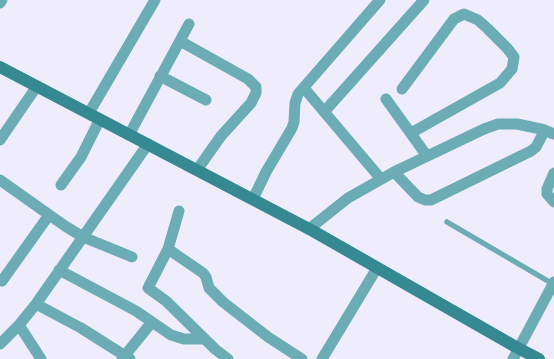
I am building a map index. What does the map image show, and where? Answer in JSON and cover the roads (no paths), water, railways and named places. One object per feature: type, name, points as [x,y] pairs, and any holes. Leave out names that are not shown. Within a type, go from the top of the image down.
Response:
[{"type":"main road","points":[[0,67],[309,229],[377,268],[516,354],[539,359]]},
{"type":"street","points":[[89,113],[155,0]]},
{"type":"street","points":[[253,199],[266,172],[292,128],[294,122],[295,103],[298,94],[380,0]]},
{"type":"street","points":[[324,112],[424,0]]},
{"type":"street","points":[[402,89],[454,19],[464,14],[478,20],[507,48],[514,57],[512,69],[500,82],[411,133]]},
{"type":"street","points":[[129,135],[188,24]]},
{"type":"street","points":[[180,41],[240,74],[256,88],[256,93],[251,103],[221,136],[197,170]]},
{"type":"street","points":[[160,76],[206,100]]},
{"type":"street","points":[[0,140],[37,86]]},
{"type":"street","points":[[304,88],[381,179]]},
{"type":"street","points":[[386,99],[427,156]]},
{"type":"street","points":[[61,185],[81,157],[100,119]]},
{"type":"street","points":[[309,229],[348,198],[381,179],[394,172],[484,129],[498,124],[517,124],[549,132],[532,151],[431,200],[425,200],[418,196],[394,172]]},
{"type":"street","points":[[0,344],[19,325],[36,304],[148,144]]},
{"type":"street","points":[[554,173],[547,189],[547,194],[554,202]]},
{"type":"street","points":[[0,180],[49,216],[83,237],[132,257]]},
{"type":"street","points":[[179,212],[168,249],[148,288],[166,301],[214,349],[228,359]]},
{"type":"street","points":[[2,281],[49,216]]},
{"type":"street","points":[[168,249],[203,273],[208,280],[209,288],[223,302],[268,337],[302,359]]},
{"type":"street","points":[[322,359],[377,268]]},
{"type":"street","points":[[59,270],[136,311],[171,335],[184,339],[205,339]]},
{"type":"street","points":[[516,354],[553,286]]},
{"type":"street","points":[[36,304],[81,328],[125,358],[152,322]]},
{"type":"street","points":[[19,325],[41,359]]},
{"type":"lane","points":[[446,222],[553,286]]}]
